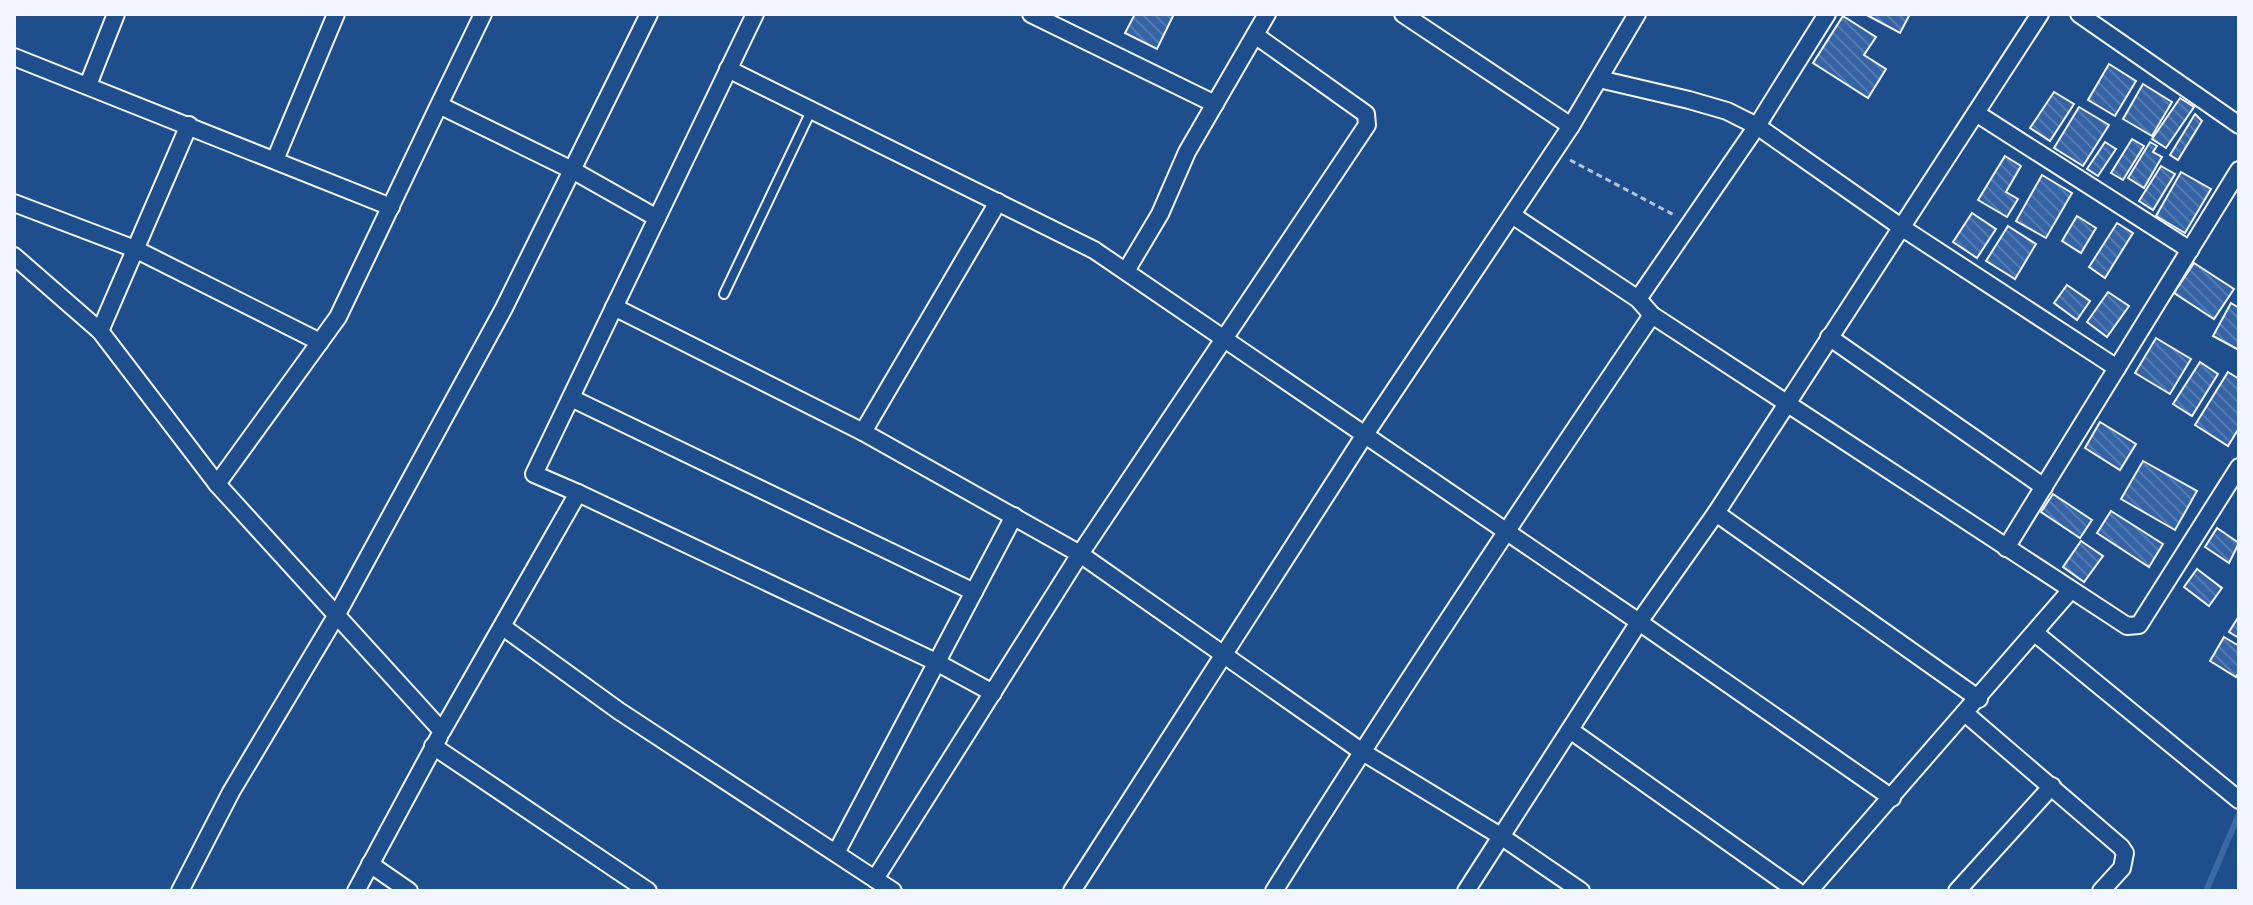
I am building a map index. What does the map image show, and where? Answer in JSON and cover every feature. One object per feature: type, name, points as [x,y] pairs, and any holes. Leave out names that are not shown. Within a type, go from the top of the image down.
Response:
[{"type":"street","points":[[88,85],[116,14]]},
{"type":"street","points":[[275,160],[336,14]]},
{"type":"street","points":[[217,484],[338,317],[483,14]]},
{"type":"street","points":[[180,891],[231,792],[336,616],[504,308],[649,14]]},
{"type":"street","points":[[755,14],[534,474],[936,662],[993,693]]},
{"type":"street","points":[[1031,14],[1215,104]]},
{"type":"street","points":[[1403,14],[1571,126]]},
{"type":"street","points":[[1072,891],[1364,436],[1571,126],[1637,14]]},
{"type":"street","points":[[1638,299],[1757,126],[1827,14]]},
{"type":"street","points":[[1466,891],[1639,622],[1716,513],[2040,14]]},
{"type":"street","points":[[2079,14],[2239,125]]},
{"type":"street","points":[[1126,271],[1160,214],[1187,152],[1266,15]]},
{"type":"street","points":[[875,879],[1080,554],[1360,138],[1368,119],[1366,114],[1255,35]]},
{"type":"street","points":[[14,57],[391,207]]},
{"type":"street","points":[[728,69],[1094,250],[1892,798]]},
{"type":"street","points":[[1599,79],[1727,111],[1757,126],[1901,227],[2117,368]]},
{"type":"street","points":[[439,105],[574,171],[657,218]]},
{"type":"street","points":[[1976,113],[2190,250]]},
{"type":"street","points":[[100,331],[189,125]]},
{"type":"street","points":[[2006,548],[2239,170]]},
{"type":"street","points":[[863,432],[998,202]]},
{"type":"street","points":[[14,203],[135,249],[320,342]]},
{"type":"street","points":[[1512,215],[1638,299],[1652,315],[2127,626],[2139,625],[2239,467]]},
{"type":"street","points":[[14,256],[100,331],[217,484],[442,731]]},
{"type":"street","points":[[614,307],[863,432],[1080,554],[1361,751],[1502,837],[1581,891]]},
{"type":"street","points":[[1274,891],[1505,531],[1652,315]]},
{"type":"street","points":[[1829,337],[2044,487]]},
{"type":"street","points":[[571,398],[974,592]]},
{"type":"street","points":[[356,891],[433,746],[578,493]]},
{"type":"street","points":[[1716,513],[1979,699]]},
{"type":"street","points":[[836,853],[1014,516]]},
{"type":"street","points":[[1809,891],[2070,591]]},
{"type":"street","points":[[503,627],[619,711],[893,891]]},
{"type":"street","points":[[2035,633],[2238,799]]},
{"type":"street","points":[[1966,714],[2125,853],[2122,868],[2101,891]]},
{"type":"street","points":[[1570,730],[1797,891]]},
{"type":"street","points":[[433,746],[648,891]]},
{"type":"street","points":[[1957,891],[2052,786]]},
{"type":"street","points":[[370,864],[409,891]]},
{"type":"lane","points":[[724,294],[811,110]]},
{"type":"path","points":[[1554,151],[1690,223]]},
{"type":"building","points":[[1135,14],[1174,14],[1157,49],[1125,33]]},
{"type":"building","points":[[1865,14],[1910,14],[1900,33]]},
{"type":"building","points":[[1843,16],[1876,37],[1864,55],[1886,69],[1868,98],[1813,63]]},
{"type":"building","points":[[2109,64],[2136,81],[2115,116],[2088,100]]},
{"type":"building","points":[[2143,84],[2172,102],[2152,136],[2123,119]]},
{"type":"building","points":[[2054,92],[2074,104],[2050,141],[2030,128]]},
{"type":"building","points":[[2180,98],[2194,107],[2166,148],[2152,139]]},
{"type":"building","points":[[2079,107],[2109,125],[2083,166],[2054,148]]},
{"type":"building","points":[[2195,114],[2202,121],[2178,160],[2170,155]]},
{"type":"building","points":[[2132,139],[2144,146],[2123,180],[2111,173]]},
{"type":"building","points":[[2105,142],[2116,149],[2098,176],[2087,169]]},
{"type":"building","points":[[2150,142],[2157,146],[2153,152],[2162,157],[2144,188],[2128,178]]},
{"type":"building","points":[[2005,156],[2021,166],[2006,192],[2018,199],[2007,217],[1978,200]]},
{"type":"building","points":[[2161,166],[2175,174],[2153,210],[2139,201]]},
{"type":"building","points":[[2181,172],[2211,189],[2185,233],[2156,216]]},
{"type":"building","points":[[2042,175],[2072,193],[2046,238],[2016,221]]},
{"type":"building","points":[[1972,213],[1996,229],[1977,258],[1953,242]]},
{"type":"building","points":[[2077,216],[2096,228],[2081,253],[2062,241]]},
{"type":"building","points":[[2117,223],[2133,233],[2105,278],[2089,267]]},
{"type":"building","points":[[2008,226],[2036,244],[2015,279],[1986,261]]},
{"type":"building","points":[[2194,263],[2234,289],[2214,319],[2174,293]]},
{"type":"building","points":[[2067,285],[2090,301],[2077,320],[2054,303]]},
{"type":"building","points":[[2108,292],[2129,306],[2107,337],[2087,322]]},
{"type":"building","points":[[2231,303],[2239,308],[2239,350],[2213,336]]},
{"type":"building","points":[[2156,338],[2191,359],[2170,394],[2135,373]]},
{"type":"building","points":[[2200,362],[2218,374],[2192,416],[2173,404]]},
{"type":"building","points":[[2228,372],[2239,379],[2239,428],[2228,446],[2195,425]]},
{"type":"building","points":[[2100,422],[2136,444],[2120,470],[2085,448]]},
{"type":"building","points":[[2143,461],[2197,491],[2175,530],[2121,499]]},
{"type":"building","points":[[2053,494],[2092,520],[2080,538],[2041,512]]},
{"type":"building","points":[[2111,511],[2163,544],[2149,567],[2097,533]]},
{"type":"building","points":[[2217,528],[2239,543],[2229,563],[2205,547]]},
{"type":"building","points":[[2081,541],[2103,556],[2084,582],[2063,567]]},
{"type":"building","points":[[2197,569],[2222,588],[2209,606],[2184,587]]},
{"type":"building","points":[[2239,616],[2239,638],[2229,632]]},
{"type":"building","points":[[2224,637],[2239,646],[2239,672],[2236,677],[2210,661]]},
{"type":"waterway","points":[[2206,891],[2239,814]]}]
